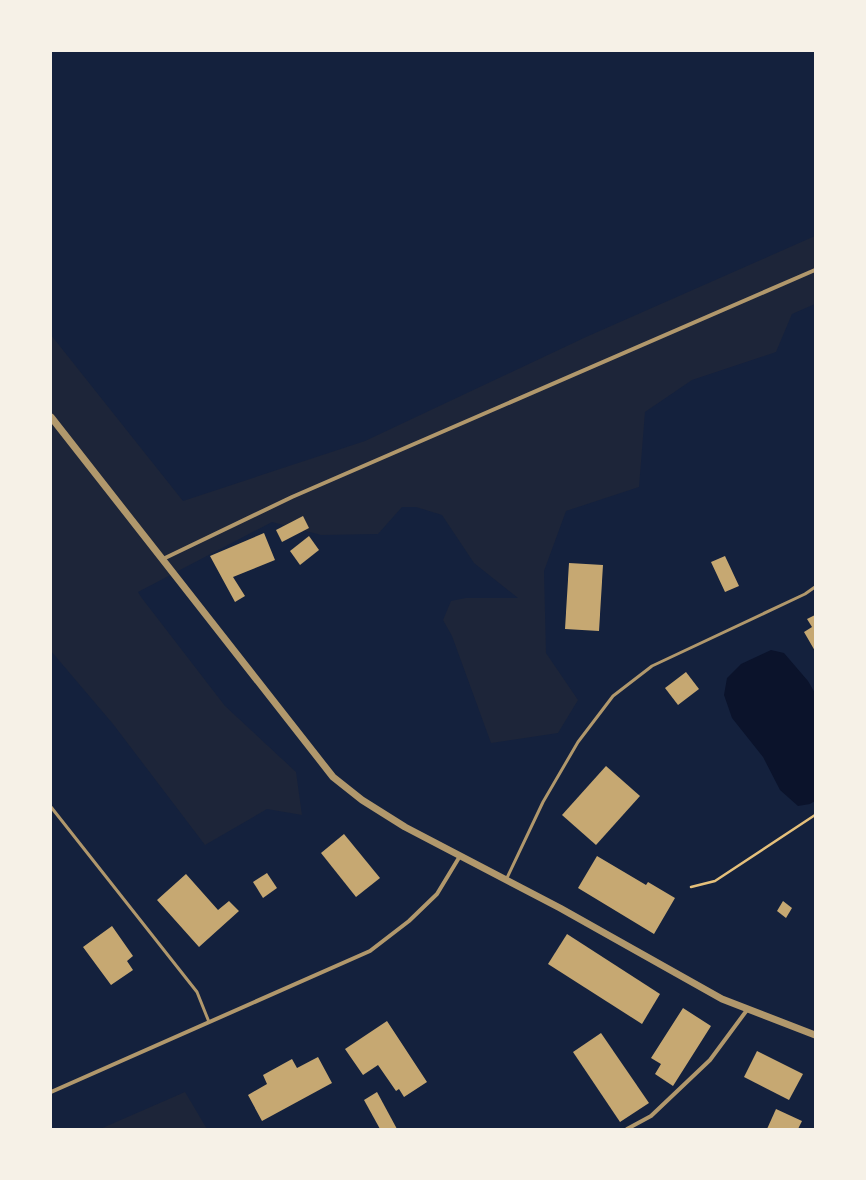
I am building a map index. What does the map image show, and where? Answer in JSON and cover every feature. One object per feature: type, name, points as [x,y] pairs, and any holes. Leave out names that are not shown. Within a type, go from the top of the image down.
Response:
[{"type":"street","points":[[162,559],[292,496],[815,270]]},
{"type":"street","points":[[51,417],[333,776],[362,800],[404,828],[560,908],[722,999],[747,1010],[815,1035]]},
{"type":"street","points":[[51,1092],[370,951],[409,921],[437,894],[460,856]]},
{"type":"street","points":[[627,1129],[651,1116],[710,1060],[747,1010]]},
{"type":"lane","points":[[506,880],[543,802],[578,742],[613,696],[652,666],[815,588]]},
{"type":"lane","points":[[51,807],[197,992],[209,1022]]},
{"type":"path","points":[[691,887],[714,881],[815,815]]},
{"type":"shaded area","points":[[815,236],[815,304],[792,314],[776,352],[692,380],[645,412],[639,487],[566,511],[544,571],[546,653],[578,700],[558,733],[491,743],[452,636],[443,620],[451,601],[466,598],[518,598],[474,563],[442,515],[416,507],[402,507],[378,534],[321,535],[272,522],[138,592],[225,706],[296,772],[302,815],[267,809],[205,845],[113,724],[51,651],[51,335],[183,501],[365,441],[586,337]]},
{"type":"shaded area","points":[[771,650],[784,653],[808,681],[815,693],[815,801],[810,804],[798,806],[780,790],[763,757],[732,718],[724,695],[727,678],[741,664]]},
{"type":"shaded area","points":[[185,1092],[207,1129],[100,1129]]},
{"type":"building","points":[[303,516],[309,528],[282,542],[276,530]]},
{"type":"building","points":[[264,533],[275,560],[233,577],[245,596],[235,602],[210,556]]},
{"type":"building","points":[[309,536],[319,550],[300,565],[290,551]]},
{"type":"building","points":[[725,556],[739,586],[725,592],[711,562]]},
{"type":"building","points":[[569,563],[603,565],[599,631],[565,629]]},
{"type":"building","points":[[815,615],[815,651],[804,632],[812,627],[807,619]]},
{"type":"building","points":[[686,672],[699,689],[678,705],[665,688]]},
{"type":"building","points":[[606,766],[640,796],[596,845],[562,815]]},
{"type":"building","points":[[344,834],[380,878],[356,897],[321,853]]},
{"type":"building","points":[[597,856],[646,885],[648,882],[675,898],[654,934],[578,888]]},
{"type":"building","points":[[267,873],[277,888],[263,898],[253,882]]},
{"type":"building","points":[[186,874],[218,910],[229,901],[239,911],[199,947],[157,900]]},
{"type":"building","points":[[783,901],[792,908],[786,918],[777,911]]},
{"type":"building","points":[[112,926],[133,956],[127,961],[133,970],[111,985],[83,947]]},
{"type":"building","points":[[567,934],[660,994],[642,1024],[548,964]]},
{"type":"building","points":[[683,1008],[711,1026],[673,1086],[655,1074],[661,1064],[651,1058]]},
{"type":"building","points":[[387,1021],[427,1082],[404,1097],[399,1089],[396,1091],[378,1065],[363,1075],[345,1049]]},
{"type":"building","points":[[601,1033],[649,1103],[620,1122],[573,1052]]},
{"type":"building","points":[[757,1051],[803,1074],[789,1100],[744,1077]]},
{"type":"building","points":[[318,1057],[332,1083],[262,1121],[248,1095],[267,1084],[263,1075],[292,1059],[297,1068]]},
{"type":"building","points":[[377,1092],[397,1129],[380,1129],[364,1100]]},
{"type":"building","points":[[776,1109],[802,1121],[798,1129],[767,1129]]}]
